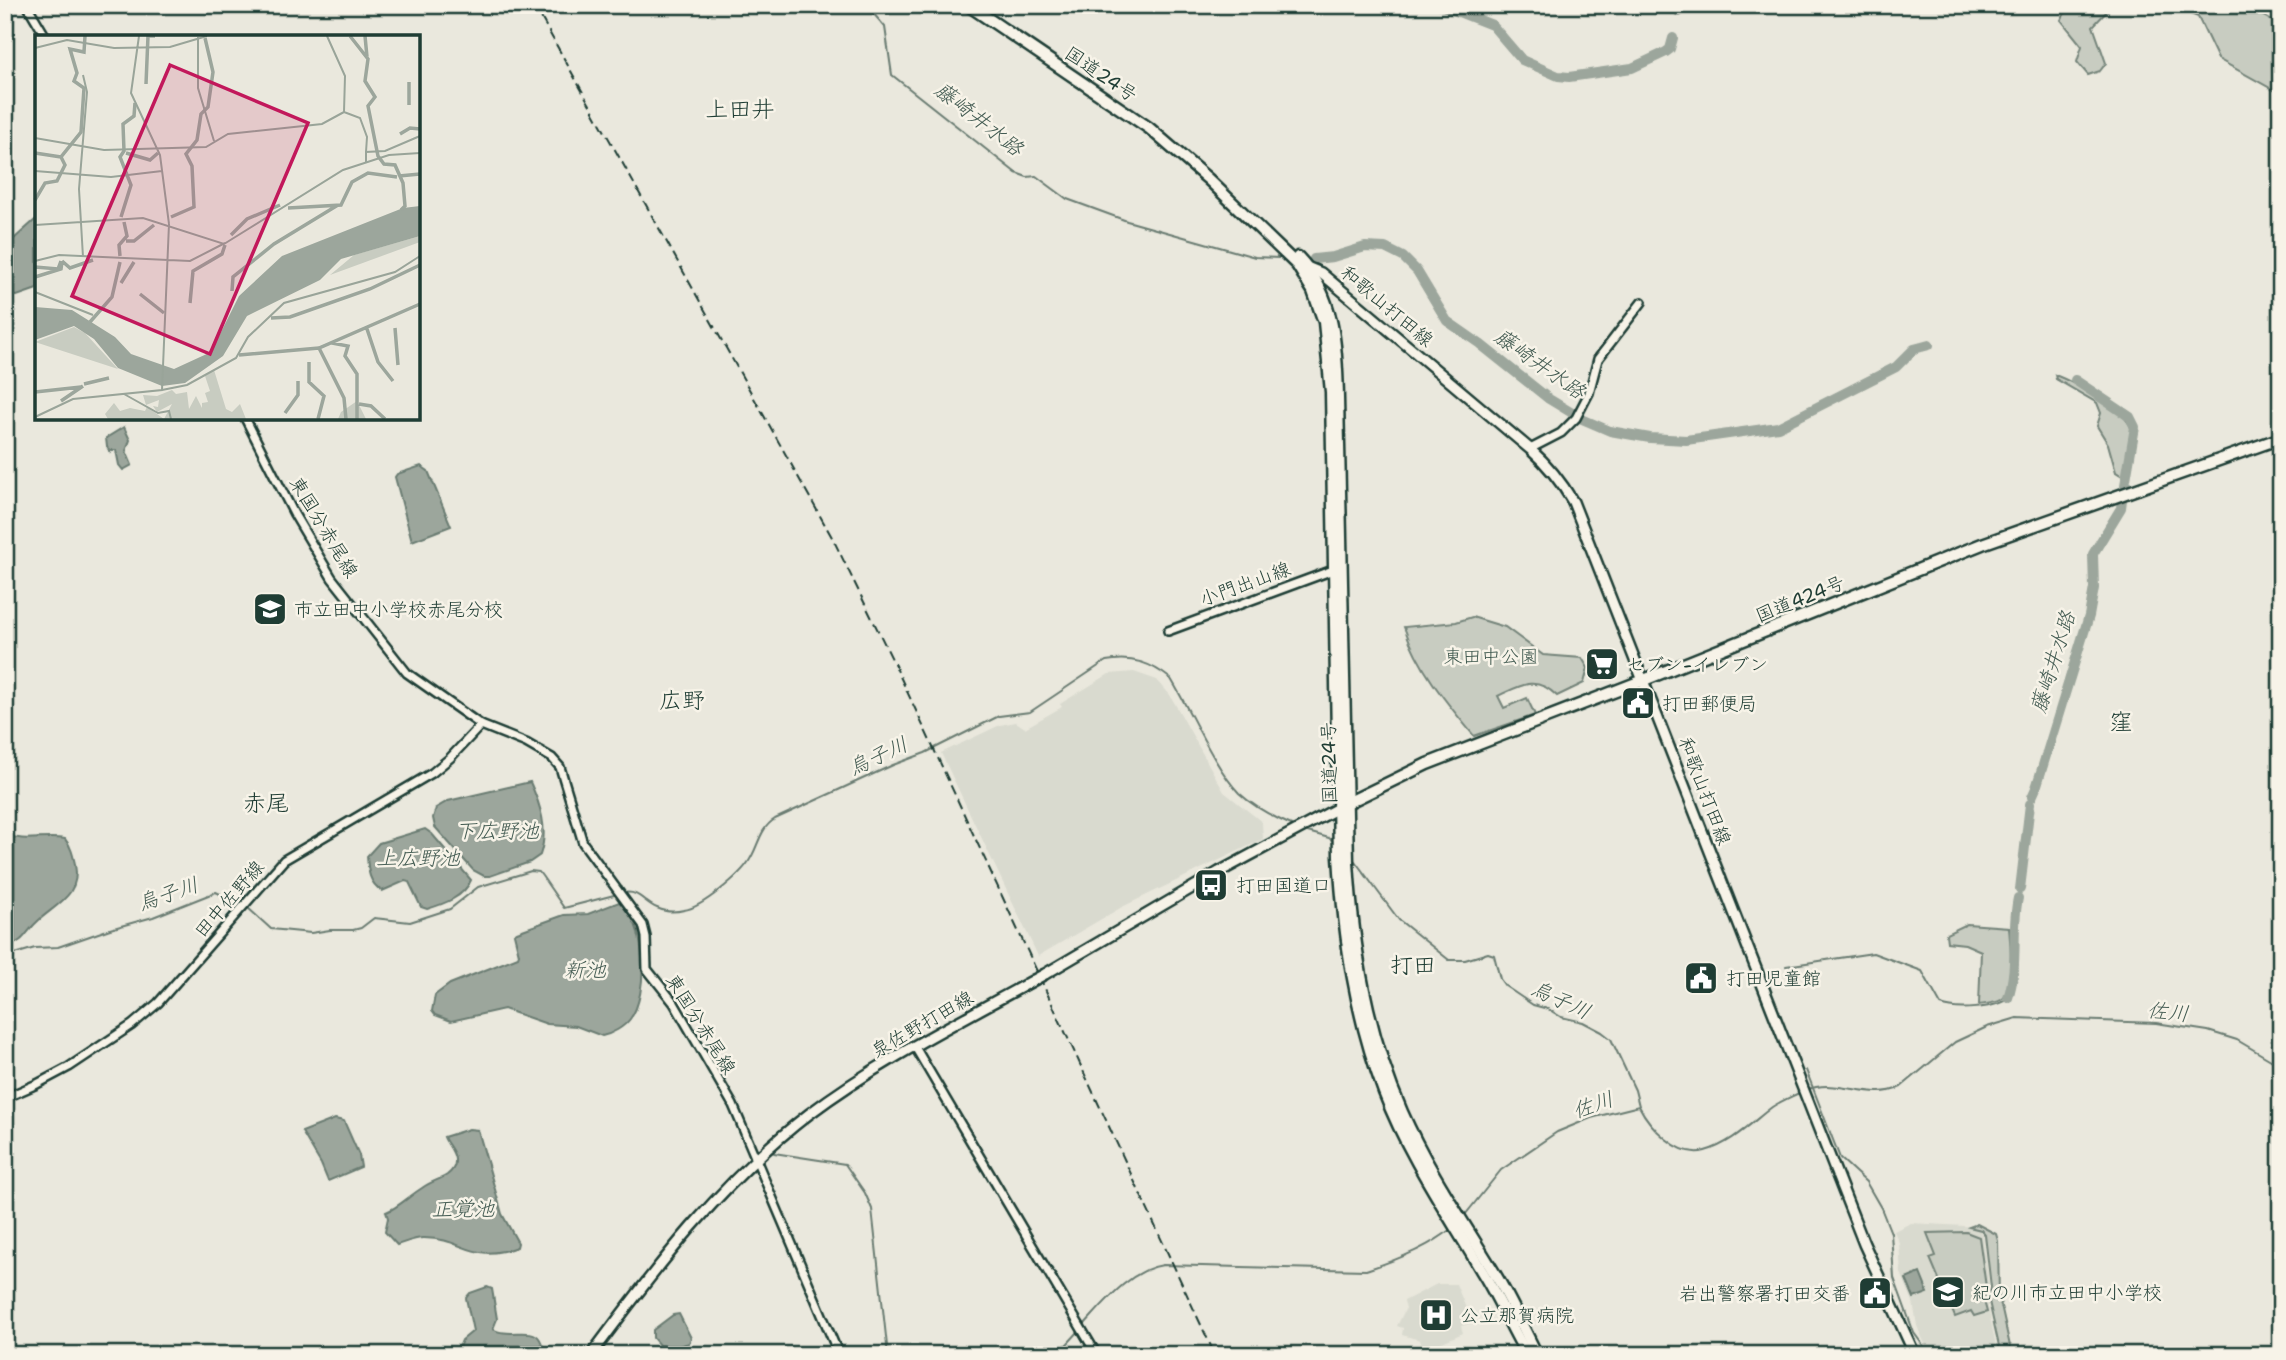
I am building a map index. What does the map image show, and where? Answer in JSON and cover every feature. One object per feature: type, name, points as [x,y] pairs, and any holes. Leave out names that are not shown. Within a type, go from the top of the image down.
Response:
[{"type":"highway","name":"国道24号","points":[[968,5],[1146,126],[1286,246],[1323,293],[1334,332],[1338,384],[1343,859],[1357,953],[1378,1048],[1412,1132],[1452,1214],[1499,1281],[1537,1355]]},
{"type":"highway","name":"国道24号","points":[[1302,266],[1320,306],[1327,337],[1331,392],[1333,570],[1343,806]]},
{"type":"highway","name":"国道424号","points":[[1343,806],[1427,764],[2050,519],[2281,439]]},
{"type":"highway","name":"国道24号","points":[[1464,1233],[1527,1355]]},
{"type":"main road","name":"和歌山打田線","points":[[1302,266],[1321,273],[1530,449],[1561,481],[1573,502],[1866,1248],[1914,1355]]},
{"type":"main road","name":"泉佐野打田線","points":[[591,1355],[684,1233],[755,1159],[810,1114],[915,1047],[1219,872],[1343,806]]},
{"type":"street","points":[[27,5],[45,35]]},
{"type":"street","points":[[1530,449],[1562,433],[1576,418],[1589,393],[1598,359],[1642,302]]},
{"type":"street","name":"東国分赤尾線","points":[[246,420],[294,514],[332,578],[407,673],[481,725],[526,743],[552,758],[560,767],[583,843],[643,925],[647,969],[674,1003],[733,1105],[839,1355]]},
{"type":"street","name":"小門出山線","points":[[1168,631],[1333,570]]},
{"type":"street","name":"田中佐野線","points":[[5,1098],[69,1067],[132,1025],[158,1003],[284,860],[432,773],[481,725]]},
{"type":"street","points":[[915,1047],[1097,1355]]},
{"type":"shaded area","points":[[1134,672],[1157,680],[1170,695],[1224,792],[1262,822],[1263,839],[1122,907],[1038,956],[941,753],[1000,725],[1016,722],[1025,728],[1062,707],[1060,704],[1109,674]]},
{"type":"shaded area","name":"紀の川市立田中小学校","points":[[1911,1223],[1964,1226],[1979,1230],[1983,1236],[1989,1286],[1986,1297],[1998,1355],[1934,1355],[1924,1342],[1917,1326],[1913,1302],[1901,1273],[1899,1243],[1894,1231]]},
{"type":"shaded area","name":"公立那賀病院","points":[[1437,1284],[1456,1284],[1472,1323],[1461,1326],[1463,1333],[1424,1350],[1420,1340],[1402,1335],[1403,1328],[1397,1326],[1406,1308],[1404,1301]]},
{"type":"green space","points":[[2070,5],[2113,5],[2093,26],[2106,63],[2100,71],[2088,75],[2077,62],[2082,46],[2061,20]]},
{"type":"green space","points":[[2169,5],[2244,5],[2281,26],[2281,94],[2218,59],[2198,17]]},
{"type":"green space","points":[[2055,375],[2098,397],[2127,421],[2131,428],[2131,439],[2124,477],[2116,472],[2108,444],[2097,426],[2101,413],[2097,403],[2056,379]]},
{"type":"green space","name":"東田中公園","points":[[1472,617],[1505,627],[1543,655],[1582,658],[1588,668],[1584,683],[1557,696],[1535,684],[1506,692],[1498,696],[1504,708],[1527,698],[1535,715],[1474,736],[1425,671],[1404,627],[1456,622]]},
{"type":"green space","points":[[1967,924],[2009,927],[2009,987],[2006,995],[1999,1001],[1979,1005],[1981,951],[1965,944],[1947,942],[1946,934]]},
{"type":"green space","points":[[1977,1224],[1996,1234],[1998,1241],[1999,1297],[2012,1355],[2001,1355],[1988,1297],[1991,1287],[1985,1235],[1981,1230],[1969,1227]]},
{"type":"green space","points":[[1966,1232],[1979,1237],[1987,1312],[1974,1316],[1971,1311],[1955,1317],[1930,1258],[1936,1256],[1927,1233]]},
{"type":"water","points":[[35,220],[35,290],[17,296],[5,295],[5,247]]},
{"type":"water","points":[[124,427],[130,440],[126,451],[132,465],[123,470],[119,465],[116,450],[110,452],[107,447],[106,438]]},
{"type":"water","points":[[421,466],[428,471],[451,526],[412,541],[395,477]]},
{"type":"water","name":"下広野池","points":[[530,782],[540,808],[544,836],[540,855],[530,862],[484,876],[473,870],[435,827],[433,818],[436,808],[448,801]]},
{"type":"water","name":"上広野池","points":[[425,829],[471,880],[458,895],[427,909],[421,907],[409,882],[405,881],[382,891],[378,888],[370,876],[367,856],[379,843]]},
{"type":"water","points":[[5,835],[65,839],[73,854],[76,874],[75,883],[66,897],[21,940],[5,947]]},
{"type":"water","name":"新池","points":[[619,902],[628,911],[640,940],[642,976],[636,1008],[630,1019],[618,1030],[602,1036],[576,1026],[547,1024],[504,1009],[451,1021],[435,1015],[432,1011],[435,995],[450,984],[518,957],[514,934],[517,932],[564,915],[588,914]]},
{"type":"water","points":[[335,1119],[344,1121],[359,1155],[361,1167],[328,1181],[302,1132]]},
{"type":"water","name":"正覚池","points":[[469,1129],[478,1130],[502,1214],[518,1243],[517,1247],[488,1253],[477,1252],[438,1239],[424,1238],[397,1245],[385,1232],[388,1218],[386,1212],[450,1172],[455,1158],[444,1137]]},
{"type":"water","points":[[1920,1273],[1928,1293],[1914,1298],[1906,1279]]},
{"type":"water","points":[[487,1287],[492,1289],[497,1319],[493,1329],[505,1333],[536,1335],[546,1355],[456,1355],[462,1340],[473,1331],[466,1298],[470,1293]]},
{"type":"water","points":[[679,1314],[691,1338],[689,1343],[676,1347],[659,1345],[653,1338],[653,1330],[673,1315]]},
{"type":"waterway","name":"藤崎井水路","points":[[866,5],[885,27],[892,75],[1016,173],[1027,177],[1036,176],[1067,199],[1127,221],[1255,257],[1279,258]]},
{"type":"waterway","points":[[1441,5],[1492,25],[1522,60],[1558,76],[1569,77],[1632,68],[1666,52],[1670,49],[1673,38]]},
{"type":"waterway","points":[[1679,12],[1680,5]]},
{"type":"waterway","name":"藤崎井水路","points":[[1314,259],[1333,257],[1365,247],[1385,248],[1403,257],[1417,271],[1447,321],[1549,399],[1582,419],[1610,431],[1650,438],[1686,440],[1778,427],[1896,367],[1914,349],[1929,345]]},
{"type":"waterway","name":"藤崎井水路","points":[[2075,380],[2130,417],[2135,427],[2125,485]]},
{"type":"waterway","name":"藤崎井水路","points":[[2032,797],[2089,616],[2094,588],[2093,554],[2121,508],[2122,500]]},
{"type":"waterway","name":"烏子川","points":[[624,893],[634,893],[652,906],[663,910],[692,908],[720,890],[738,874],[749,861],[762,833],[775,819],[925,753],[999,716],[1030,712],[1106,661],[1124,659],[1141,662],[1171,679],[1212,754],[1239,793],[1266,812],[1296,827]]},
{"type":"waterway","name":"藤崎井水路","points":[[2020,889],[2030,804]]},
{"type":"waterway","name":"烏子川","points":[[1304,831],[1334,842]]},
{"type":"waterway","name":"烏子川","points":[[1352,857],[1399,920],[1449,960],[1465,960],[1488,953],[1494,955],[1500,979],[1505,986],[1533,1005],[1548,1009],[1561,1017],[1583,1022],[1611,1039],[1635,1090],[1639,1106]]},
{"type":"waterway","name":"烏子川","points":[[247,907],[271,929],[311,933],[353,930],[361,928],[374,918],[410,922],[450,909],[478,887],[531,871],[539,872],[564,908],[618,894]]},
{"type":"waterway","name":"烏子川","points":[[5,957],[35,948],[58,947],[153,917],[216,892],[242,905]]},
{"type":"waterway","name":"藤崎井水路","points":[[2008,998],[2013,973],[2018,898]]},
{"type":"waterway","points":[[1786,966],[1873,953],[1922,971],[1941,1005],[1976,1008],[1995,1005],[2008,998]]},
{"type":"waterway","name":"佐川","points":[[1806,1090],[1830,1086],[1890,1091],[1901,1087],[1955,1042],[1987,1027],[2017,1018],[2156,1023],[2208,1031],[2237,1040],[2281,1066]]},
{"type":"waterway","points":[[1806,1070],[1840,1158],[1866,1182],[1881,1208],[1891,1233],[1894,1278],[1914,1333],[1930,1355]]},
{"type":"waterway","name":"佐川","points":[[1465,1215],[1501,1170],[1557,1132],[1591,1118],[1639,1106],[1657,1131],[1675,1146],[1695,1152],[1705,1151],[1732,1138],[1772,1107],[1801,1092]]},
{"type":"waterway","points":[[774,1153],[845,1164],[865,1193],[872,1209],[888,1355]]},
{"type":"waterway","name":"佐川","points":[[1084,1325],[1119,1288],[1151,1268],[1163,1265],[1366,1270],[1421,1248],[1451,1229]]},
{"type":"waterway","name":"佐川","points":[[1057,1355],[1080,1330]]},
{"type":"railway","points":[[534,5],[833,539],[892,659],[1215,1355]]},
{"type":"place","name":"市立田中小学校赤尾分校","points":[[270,609]]},
{"type":"place","name":"セブン-イレブン","points":[[1602,664]]},
{"type":"place","name":"打田郵便局","points":[[1638,703]]},
{"type":"place","name":"打田国道口","points":[[1211,885]]},
{"type":"place","name":"打田児童館","points":[[1701,978]]},
{"type":"place","name":"紀の川市立田中小学校","points":[[1948,1292]]},
{"type":"place","name":"岩出警察署打田交番","points":[[1875,1293]]},
{"type":"place","name":"公立那賀病院","points":[[1436,1315]]},
{"type":"district","name":"上田井","points":[[740,109]]},
{"type":"district","name":"広野","points":[[682,700]]},
{"type":"district","name":"窪","points":[[2121,722]]},
{"type":"district","name":"赤尾","points":[[266,803]]},
{"type":"district","name":"打田","points":[[1413,965]]}]
